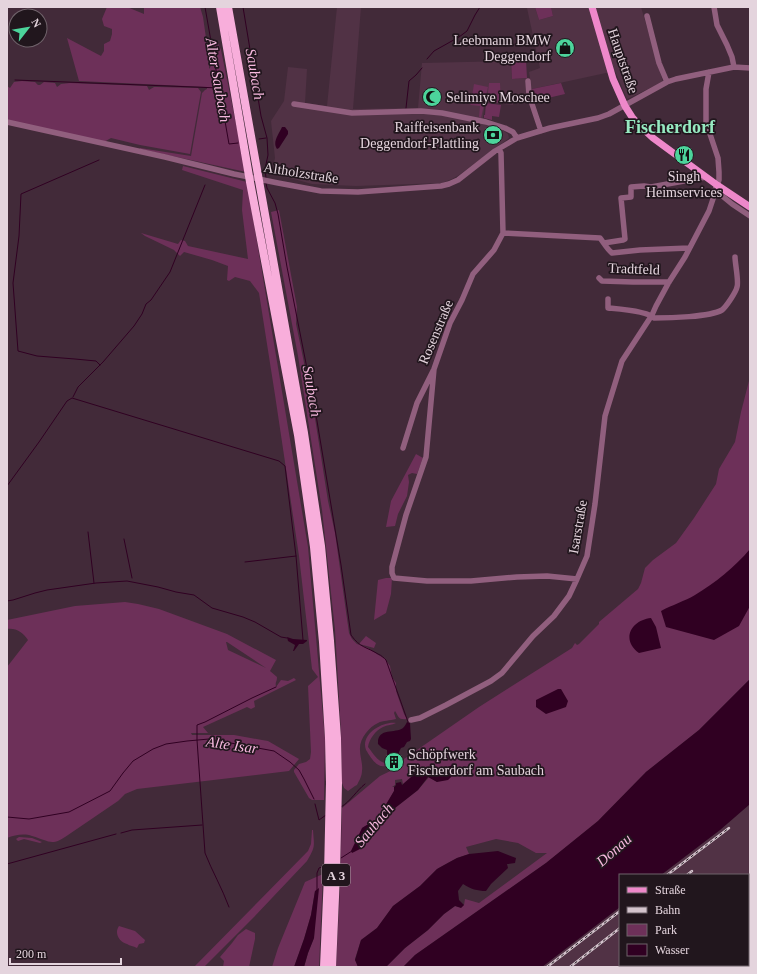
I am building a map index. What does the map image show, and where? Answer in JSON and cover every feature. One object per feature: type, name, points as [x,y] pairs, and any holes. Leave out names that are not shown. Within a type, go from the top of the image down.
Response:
[{"type":"highway","name":"A 3","points":[[216,7],[222,38],[228,50]]},
{"type":"highway","name":"A 3","points":[[220,7],[250,182],[298,435],[314,547],[334,783],[336,874],[332,967]]},
{"type":"highway","name":"A 3","points":[[228,7],[304,433],[321,546],[337,738],[328,875],[324,967]]},
{"type":"main road","name":"Hauptstraße","points":[[592,7],[612,75],[630,114],[653,138],[706,177],[716,188],[750,207]]},
{"type":"street","points":[[714,7],[717,25],[727,45],[734,67]]},
{"type":"street","points":[[646,16],[659,63],[667,82]]},
{"type":"street","name":"Altholzstraße","points":[[7,122],[234,174],[321,191],[358,192],[441,186],[458,180],[499,149],[518,138],[550,128],[598,118],[609,114],[667,82],[676,79],[734,67],[750,68]]},
{"type":"street","name":"Isarstraße","points":[[411,720],[420,718],[446,705],[491,681],[502,673],[533,636],[554,616],[569,596],[577,579],[587,556],[595,504],[605,416],[622,361],[652,315],[709,211],[719,177],[718,158],[706,122],[706,89],[709,72]]},
{"type":"street","points":[[528,81],[530,95],[541,131]]},
{"type":"street","points":[[294,104],[352,113],[442,113],[499,126],[513,132],[518,138]]},
{"type":"street","name":"Rosenstraße","points":[[403,448],[418,403],[434,369],[450,323],[473,274],[494,250],[503,233],[501,153],[499,149]]},
{"type":"street","points":[[604,243],[625,239],[620,198],[631,197],[631,187],[651,187],[706,177]]},
{"type":"street","points":[[716,188],[732,204],[750,216]]},
{"type":"street","points":[[503,233],[600,238],[608,250],[612,253],[689,248]]},
{"type":"street","points":[[608,299],[608,308],[652,315],[654,318],[711,314],[722,310],[738,287],[735,257]]},
{"type":"street","name":"Tradtfeld","points":[[599,278],[602,281],[669,282]]},
{"type":"street","points":[[434,369],[426,457],[406,515],[392,567],[394,578],[427,581],[547,576],[577,579]]},
{"type":"shaded area","points":[[337,7],[361,7],[353,109],[418,108],[422,63],[511,61],[512,79],[530,78],[529,72],[540,68],[527,8],[531,7],[535,7],[539,20],[553,16],[551,7],[641,7],[663,82],[627,99],[615,71],[532,89],[535,101],[514,101],[513,105],[485,102],[482,124],[500,128],[508,134],[509,138],[459,175],[442,183],[356,186],[312,184],[272,173],[275,158],[271,121],[284,101],[288,67],[307,69],[305,103],[327,106]]},
{"type":"shaded area","points":[[750,804],[750,958],[749,874],[662,874],[720,830]]},
{"type":"shaded area","points":[[619,908],[619,966],[676,966],[676,967],[542,967]]},
{"type":"green space","points":[[107,7],[127,7],[144,14],[144,7],[200,7],[203,17],[209,69],[212,63],[212,50],[214,44],[218,43],[221,50],[246,172],[140,149],[191,156],[202,93],[207,89],[207,87],[79,81],[67,38],[101,56],[104,51],[104,44],[110,41],[112,34],[112,29],[104,26],[102,19]]},
{"type":"green space","points":[[535,7],[551,7],[553,16],[539,20]]},
{"type":"green space","points":[[526,60],[527,78],[512,79],[511,61]]},
{"type":"green space","points":[[14,82],[35,82],[38,85],[44,82],[55,83],[57,87],[61,84],[70,83],[147,86],[149,90],[154,87],[198,88],[201,92],[190,154],[111,138],[104,142],[7,120],[7,86],[10,88]]},
{"type":"green space","points":[[489,83],[500,83],[501,103],[487,102]]},
{"type":"green space","points":[[561,83],[565,94],[535,101],[532,89]]},
{"type":"green space","points":[[474,84],[488,87],[481,118],[479,117],[480,106],[470,104]]},
{"type":"green space","points":[[486,103],[501,105],[499,117],[492,116],[492,120],[484,118]]},
{"type":"green space","points":[[183,166],[247,182],[308,547],[325,739],[324,800],[312,800],[309,798],[294,772],[299,764],[310,759],[308,686],[318,677],[312,669],[299,556],[259,293],[250,281],[235,277],[229,281],[227,280],[228,266],[184,252],[180,256],[174,250],[141,233],[178,244],[181,240],[185,241],[188,246],[248,259],[242,210],[243,190],[182,170]]},
{"type":"green space","points":[[279,210],[297,307],[296,324],[314,412],[328,501],[335,533],[349,633],[357,644],[368,648],[385,659],[390,666],[392,677],[396,683],[396,691],[407,719],[400,718],[395,711],[394,713],[396,719],[380,722],[368,730],[360,746],[362,768],[361,777],[357,785],[348,791],[344,788],[342,783],[341,732],[335,630],[322,510],[298,356],[271,212]]},
{"type":"green space","points":[[750,377],[750,679],[699,730],[646,772],[598,821],[546,863],[415,955],[403,967],[386,967],[405,948],[455,906],[461,907],[464,905],[465,899],[479,903],[547,853],[536,853],[518,843],[496,839],[466,847],[469,854],[457,858],[437,869],[420,886],[393,906],[377,928],[361,940],[355,959],[358,967],[336,967],[342,808],[380,776],[403,765],[404,759],[479,707],[572,648],[575,643],[577,645],[579,644],[599,624],[599,622],[638,589],[645,568],[653,560],[676,543],[716,484],[719,469],[735,442]],"holes":[[[452,766],[437,782],[429,777],[418,790],[395,808],[370,835],[364,847],[362,828],[380,817],[394,791],[394,787],[392,787],[395,785],[395,780],[402,779],[403,784],[418,771],[441,773],[446,768]]]},
{"type":"green space","points":[[416,454],[423,458],[417,474],[412,473],[408,475],[409,482],[407,496],[398,514],[395,526],[386,527],[391,501]]},
{"type":"green space","points":[[392,578],[391,594],[386,613],[374,620],[378,580]]},
{"type":"green space","points":[[125,602],[159,609],[227,634],[276,660],[270,671],[277,677],[276,687],[281,680],[288,681],[294,678],[296,680],[254,701],[255,707],[251,709],[247,707],[203,727],[208,733],[191,733],[192,735],[234,735],[268,741],[299,759],[289,771],[137,789],[125,794],[118,801],[58,841],[50,842],[26,835],[16,835],[7,838],[7,667],[28,640],[19,631],[7,629],[7,620],[75,606]],"holes":[[[227,642],[266,668],[228,650]]]},
{"type":"green space","points":[[366,636],[376,643],[374,648],[359,644]]},
{"type":"green space","points":[[396,723],[380,728],[373,735],[370,741],[368,747],[377,759],[385,763],[385,766],[379,765],[366,750],[366,739],[369,734],[379,726]]},
{"type":"green space","points":[[312,830],[314,846],[307,861],[204,967],[194,967],[308,851],[311,844]]},
{"type":"green space","points":[[19,837],[32,838],[42,842],[40,843],[24,839],[18,841],[16,839]]},
{"type":"green space","points":[[323,874],[319,967],[304,967],[314,938],[315,891],[311,915],[294,967],[272,967],[278,948],[305,882]]},
{"type":"green space","points":[[119,926],[135,931],[145,940],[144,943],[139,944],[137,948],[124,943],[117,934]]},
{"type":"green space","points":[[246,929],[255,933],[249,967],[223,967],[224,961],[220,957],[238,935]]},
{"type":"water","points":[[282,127],[285,127],[288,134],[277,149],[275,144]]},
{"type":"water","points":[[750,549],[750,606],[739,626],[714,640],[666,627],[661,611],[691,597],[710,585],[731,568]]},
{"type":"water","points":[[651,618],[656,627],[661,648],[639,653],[633,648],[629,636],[634,626],[638,622]]},
{"type":"water","points":[[287,637],[307,641],[303,644],[299,644],[293,651],[295,645],[288,641]]},
{"type":"water","name":"Donau","points":[[750,679],[750,804],[720,830],[662,874],[619,874],[619,908],[542,967],[403,967],[415,955],[546,863],[598,821],[646,772],[699,730]]},
{"type":"water","points":[[558,689],[561,689],[568,701],[566,707],[546,714],[536,707],[536,700]]},
{"type":"water","points":[[407,722],[410,723],[410,741],[401,748],[399,754],[387,755],[387,750],[378,744],[380,735],[387,732],[400,730]]},
{"type":"water","points":[[452,765],[454,774],[448,780],[437,782],[428,777],[418,790],[395,808],[370,835],[364,847],[352,853],[351,851],[362,828],[380,817],[394,791],[396,783],[401,782],[402,785],[418,771],[426,767],[441,773]]},
{"type":"water","points":[[498,851],[516,858],[515,863],[507,864],[508,868],[491,884],[486,891],[480,891],[463,884],[458,891],[459,900],[464,905],[461,908],[455,906],[444,914],[428,930],[405,948],[386,967],[358,967],[355,960],[361,940],[377,928],[393,906],[420,886],[437,869],[457,858],[469,854]]},
{"type":"water","points":[[319,888],[314,938],[304,967],[294,967],[311,915],[315,891]]},
{"type":"waterway","name":"Alter Saubach","points":[[205,7],[229,144],[238,143]]},
{"type":"waterway","name":"Saubach","points":[[243,7],[261,116],[267,138],[268,155],[265,169],[266,178]]},
{"type":"waterway","points":[[427,59],[434,51],[467,31],[480,7]]},
{"type":"waterway","points":[[406,108],[409,81],[422,68]]},
{"type":"waterway","points":[[15,80],[219,88]]},
{"type":"waterway","points":[[259,139],[266,138]]},
{"type":"waterway","points":[[99,160],[21,194],[19,236],[13,283],[18,351],[37,356],[96,361],[100,365]]},
{"type":"waterway","name":"Saubach","points":[[266,183],[278,214],[315,409],[351,635],[361,645],[380,655],[386,660],[408,722]]},
{"type":"waterway","points":[[73,397],[78,387],[103,362],[134,326],[142,314],[146,304],[151,300],[170,272],[205,185]]},
{"type":"waterway","points":[[7,486],[67,401],[72,398],[279,461],[285,466],[296,556],[303,640]]},
{"type":"waterway","points":[[88,532],[94,583]]},
{"type":"waterway","points":[[124,539],[132,578]]},
{"type":"waterway","points":[[245,562],[296,556]]},
{"type":"waterway","points":[[7,601],[47,590],[96,583],[127,581],[194,595],[212,608],[243,617],[281,637],[287,638]]},
{"type":"waterway","points":[[229,907],[205,853],[197,725],[276,687]]},
{"type":"waterway","name":"Alte Isar","points":[[7,817],[29,819],[69,812],[110,791],[133,761],[153,749],[166,744],[209,739],[274,751],[299,770],[314,799]]},
{"type":"waterway","points":[[341,807],[348,802],[365,784]]},
{"type":"waterway","name":"Alte Isar","points":[[315,804],[319,820],[326,815]]},
{"type":"waterway","points":[[121,833],[132,830],[202,825]]},
{"type":"waterway","points":[[7,864],[116,834]]},
{"type":"waterway","name":"Saubach","points":[[341,858],[352,851]]},
{"type":"waterway","name":"Alte Isar","points":[[317,890],[317,873],[319,868],[325,866]]},
{"type":"railway","points":[[668,874],[729,828]]},
{"type":"railway","points":[[688,874],[692,871]]},
{"type":"railway","points":[[547,967],[619,912]]},
{"type":"railway","points":[[570,967],[619,929]]},
{"type":"place","name":"Leebmann BMW Deggendorf","points":[[565,48]]},
{"type":"place","name":"Selimiye Moschee","points":[[432,97]]},
{"type":"place","name":"Raiffeisenbank Deggendorf-Plattling","points":[[493,135]]},
{"type":"place","name":"Singh Heimservices","points":[[684,155]]},
{"type":"place","name":"Schöpfwerk Fischerdorf am Saubach","points":[[394,762]]},
{"type":"district","name":"Fischerdorf","points":[[670,127]]}]
